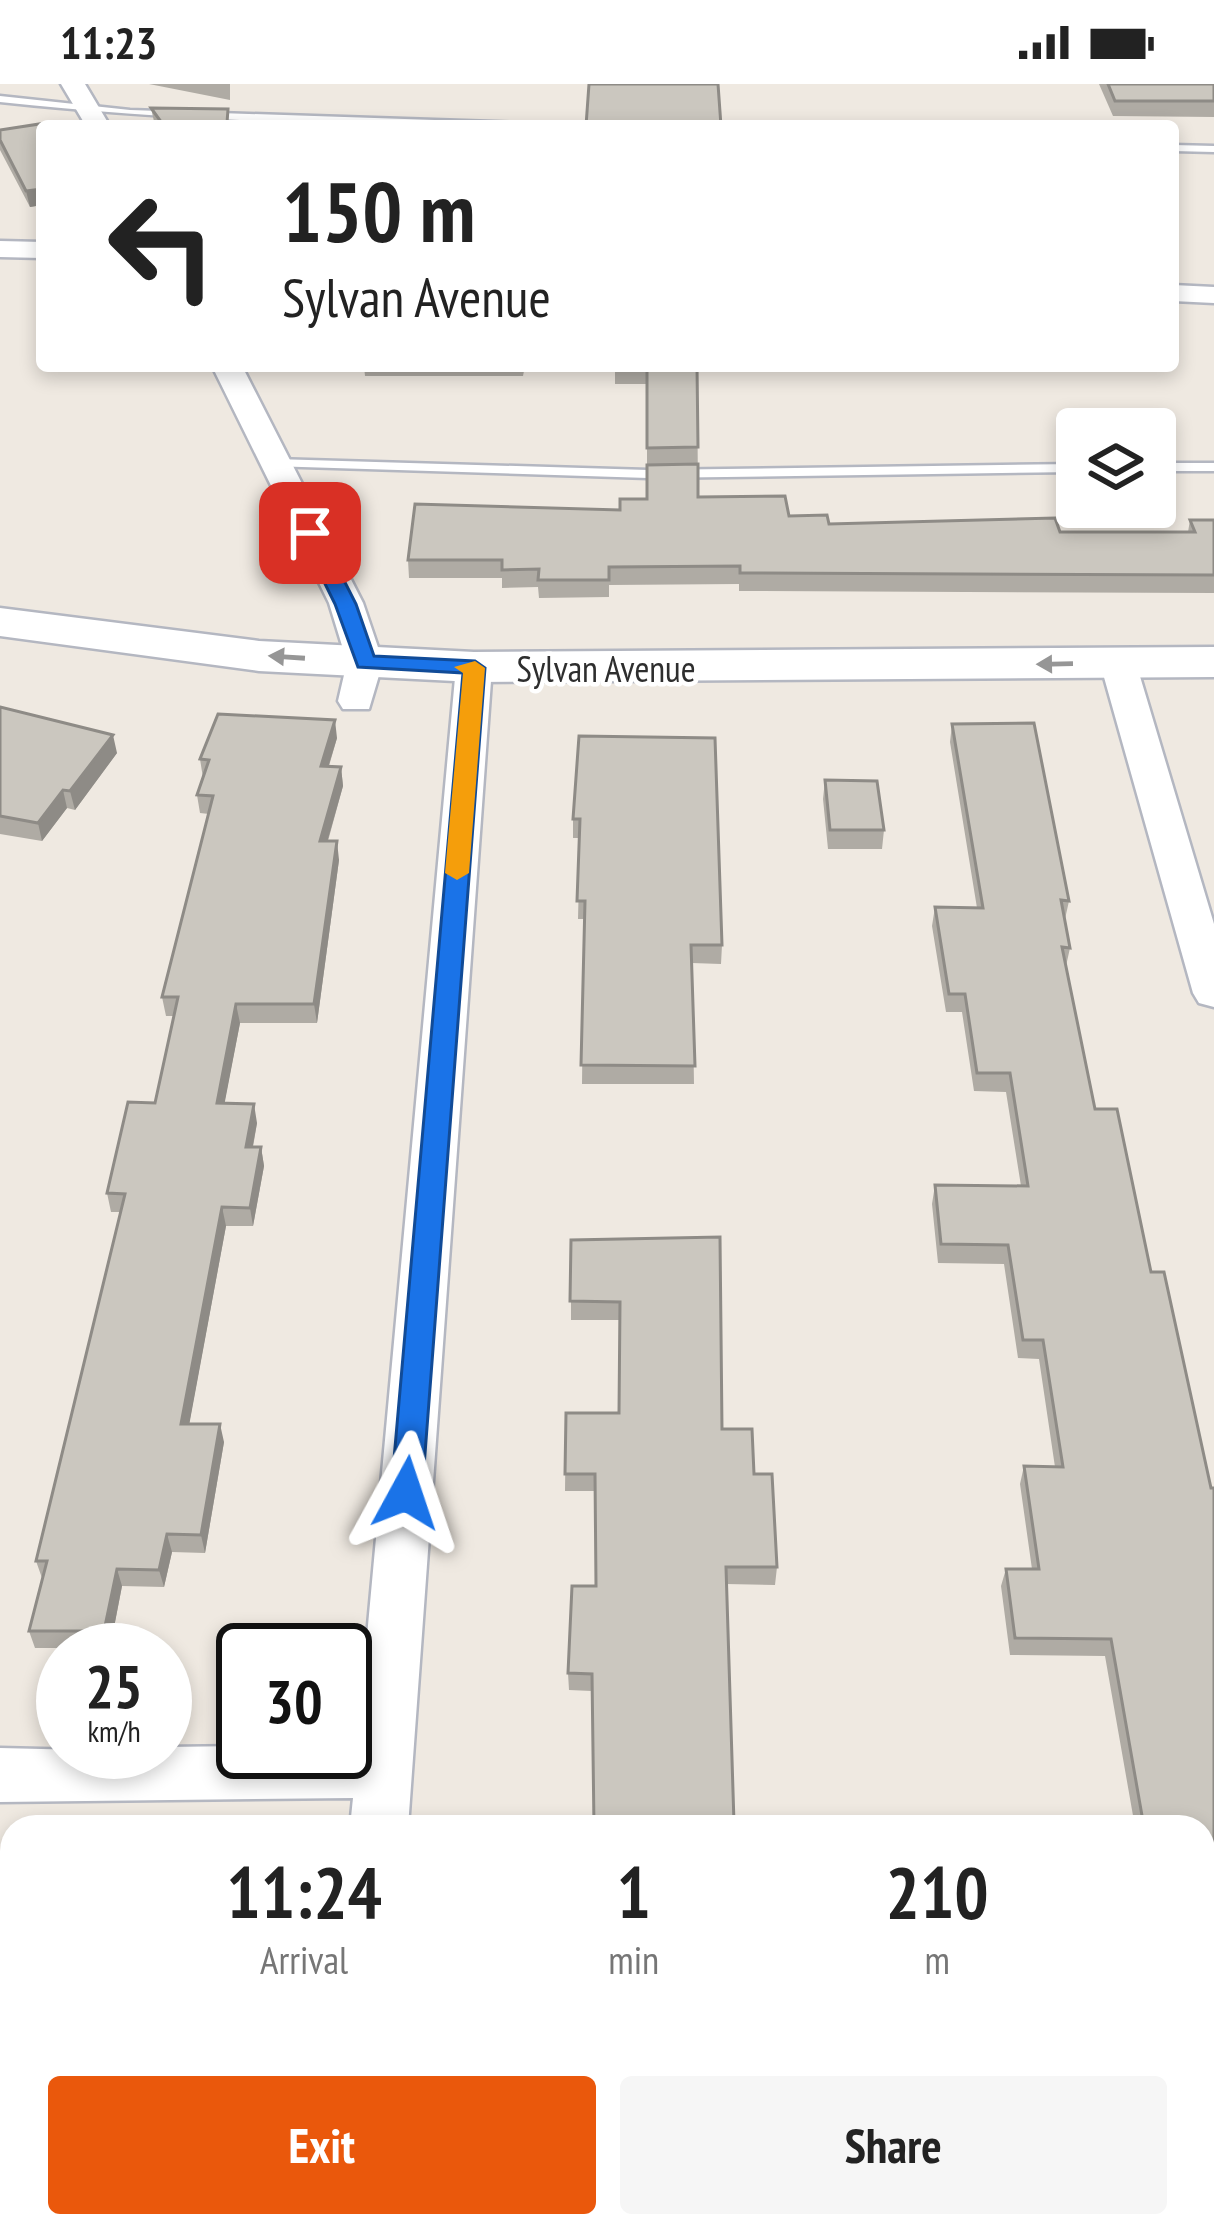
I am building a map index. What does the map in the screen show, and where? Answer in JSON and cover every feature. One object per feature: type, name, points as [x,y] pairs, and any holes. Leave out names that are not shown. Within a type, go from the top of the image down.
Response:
[{"type":"main road","name":"Sylvan Avenue","points":[[0,622],[180,648],[360,682]]},
{"type":"main road","name":"Sylvan Avenue","points":[[0,662],[473,687],[1123,682],[1214,699]]},
{"type":"main road","name":"Sylvan Avenue","points":[[1123,682],[1214,662]]},
{"type":"street","points":[[73,84],[92,118]]},
{"type":"street","points":[[0,249],[36,250]]},
{"type":"street","points":[[1179,293],[1214,295]]},
{"type":"street","points":[[229,372],[346,604],[360,682]]},
{"type":"street","points":[[1123,682],[1214,993]]},
{"type":"street","points":[[380,1815],[473,687]]},
{"type":"street","points":[[0,1775],[384,1771]]},
{"type":"lane","points":[[0,99],[92,118],[200,120]]},
{"type":"lane","points":[[1179,148],[1214,149]]},
{"type":"lane","points":[[274,463],[648,474],[1056,468]]},
{"type":"lane","points":[[1176,467],[1214,466]]},
{"type":"building","points":[[589,84],[718,84],[721,120],[586,120]]},
{"type":"building","points":[[1108,84],[1214,84],[1214,101],[1115,101]]},
{"type":"building","points":[[151,108],[228,109],[227,120],[160,120]]},
{"type":"building","points":[[36,125],[36,190],[26,191],[0,140],[0,130]]},
{"type":"building","points":[[647,372],[697,372],[698,447],[647,448]]},
{"type":"building","points":[[698,464],[698,497],[785,496],[789,516],[827,515],[829,524],[1055,518],[1060,532],[1195,532],[1190,520],[1214,520],[1214,575],[740,573],[740,566],[609,567],[609,580],[538,580],[539,569],[502,570],[502,560],[408,560],[415,504],[620,510],[620,499],[647,499],[647,465]]},
{"type":"building","points":[[0,707],[113,735],[38,823],[0,816]]},
{"type":"building","points":[[218,714],[335,720],[321,766],[341,767],[320,841],[337,841],[314,1004],[236,1004],[217,1103],[254,1104],[246,1147],[261,1147],[250,1208],[222,1207],[181,1424],[220,1424],[201,1535],[167,1534],[159,1570],[117,1569],[106,1623],[36,1623],[36,1631],[29,1631],[47,1561],[36,1561],[125,1194],[107,1193],[128,1102],[155,1103],[178,997],[162,997],[213,796],[197,795],[209,760],[200,759]]},
{"type":"building","points":[[1034,723],[1069,901],[1061,900],[1070,948],[1062,947],[1095,1109],[1117,1109],[1151,1272],[1164,1272],[1214,1488],[1214,1815],[1142,1815],[1111,1639],[1015,1638],[1006,1569],[1039,1569],[1024,1466],[1063,1467],[1043,1340],[1023,1340],[1008,1245],[941,1244],[935,1185],[1028,1186],[1010,1073],[977,1073],[965,994],[949,994],[935,907],[983,908],[952,724]]},
{"type":"building","points":[[579,736],[715,738],[722,945],[691,945],[695,1066],[581,1065],[585,901],[577,901],[580,819],[573,819]]},
{"type":"building","points":[[825,780],[877,781],[884,830],[830,830]]},
{"type":"building","points":[[720,1237],[722,1429],[752,1429],[754,1474],[772,1474],[777,1567],[726,1567],[734,1815],[594,1815],[592,1674],[568,1673],[572,1586],[596,1586],[595,1474],[565,1474],[566,1413],[619,1413],[620,1302],[570,1301],[571,1240]]},
{"type":"slow traffic","points":[[457,873],[475,668],[465,667]]},
{"type":"route","points":[[310,533],[346,604],[365,662],[475,668],[406,1493]]}]
